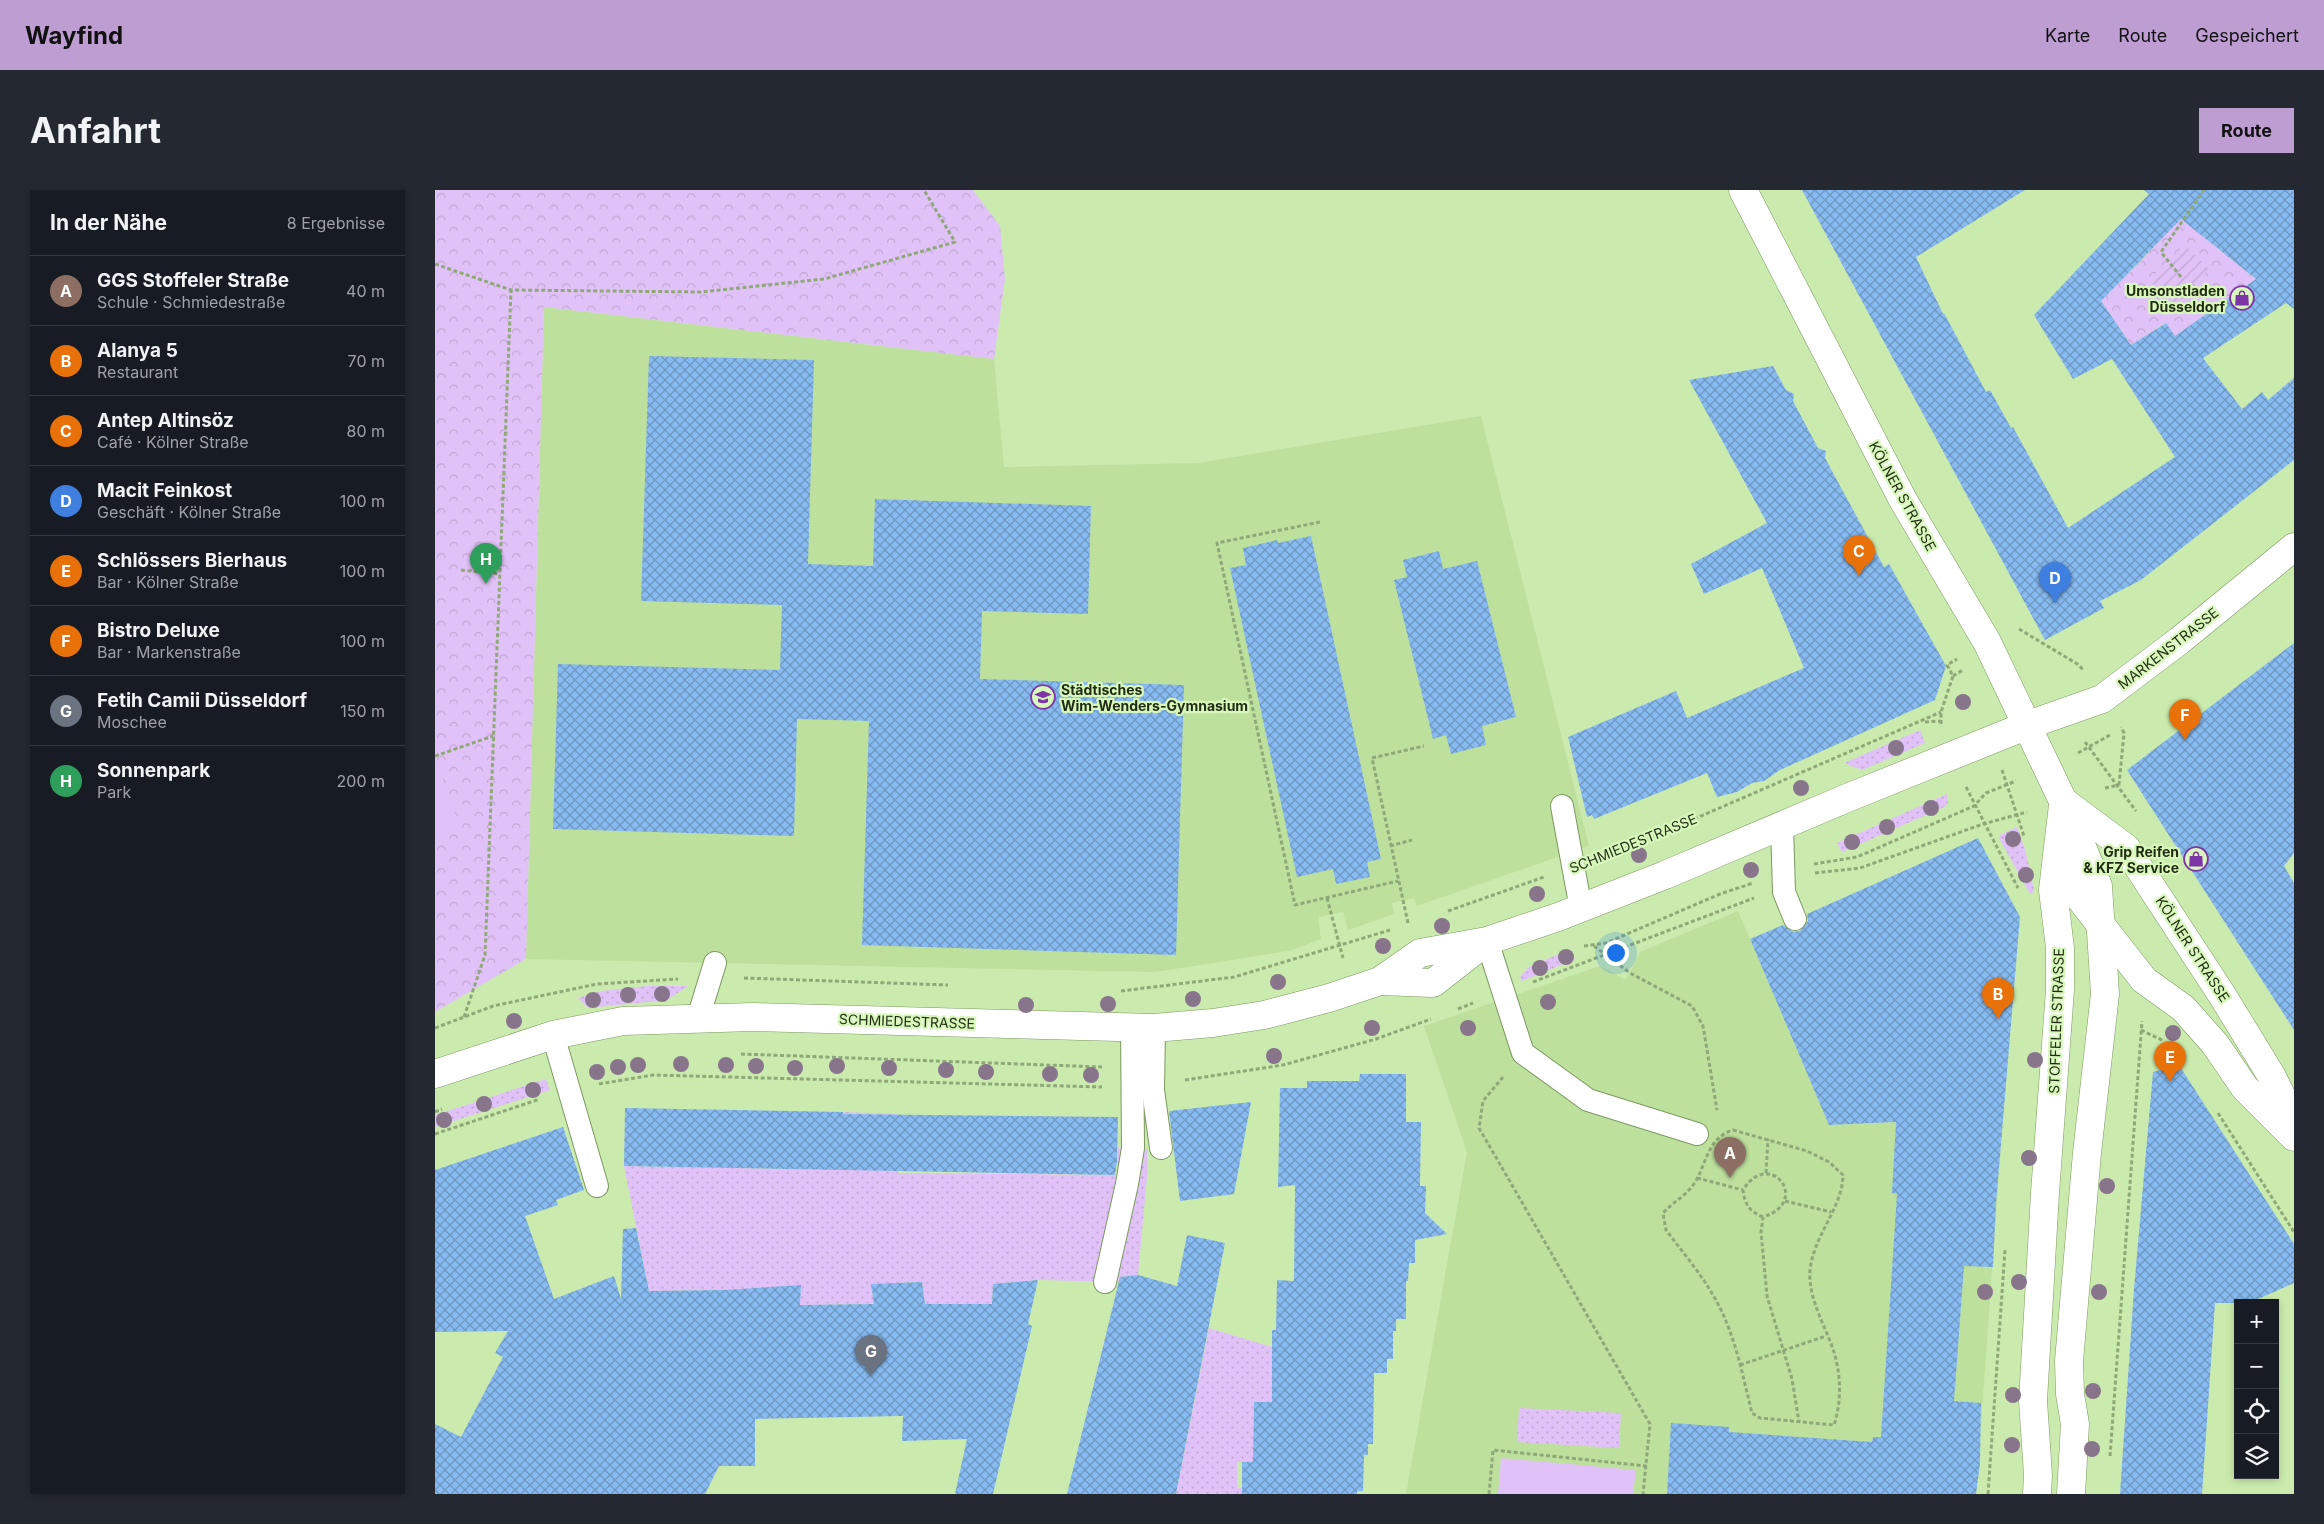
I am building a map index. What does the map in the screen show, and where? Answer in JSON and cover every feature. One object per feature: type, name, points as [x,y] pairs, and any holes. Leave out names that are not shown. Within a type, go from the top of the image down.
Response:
[{"type":"main road","name":"KÖLNER STRASSE","points":[[1743,190],[1903,500],[1987,642],[2063,801],[2126,848],[2222,995],[2271,1075],[2294,1121]]},
{"type":"main road","name":"MARKENSTRASSE","points":[[2028,725],[2102,699],[2179,641],[2294,547]]},
{"type":"main road","name":"SCHMIEDESTRASSE","points":[[435,1074],[553,1035],[623,1021],[753,1017],[1143,1027],[1201,1024],[1256,1016],[1299,1006],[1380,981],[1433,983],[1487,941],[1581,909],[2028,725]]},
{"type":"main road","points":[[2063,801],[2098,886],[2105,994],[2087,1154],[2069,1361],[2070,1394],[2075,1424],[2071,1494]]},
{"type":"main road","name":"STOFFELER STRASSE","points":[[2037,1494],[2038,1475],[2033,1401],[2045,1193],[2060,990],[2060,948],[2053,890],[2063,801]]},
{"type":"main road","points":[[2100,924],[2144,980],[2183,1008],[2215,1044],[2245,1088],[2294,1137]]},
{"type":"main road","points":[[2105,994],[2144,980]]},
{"type":"lane","points":[[1562,806],[1581,909]]},
{"type":"lane","points":[[1782,826],[1784,892],[1795,919]]},
{"type":"lane","points":[[1487,941],[1523,1054],[1588,1100],[1697,1134]]},
{"type":"lane","points":[[698,1018],[715,962]]},
{"type":"lane","points":[[1143,1027],[1161,1148]]},
{"type":"lane","points":[[1105,1282],[1133,1148],[1143,1027]]},
{"type":"lane","points":[[553,1035],[597,1186]]},
{"type":"path","points":[[435,264],[511,290],[701,292],[824,279],[955,242],[924,190]]},
{"type":"path","points":[[2181,277],[2161,252],[2204,190]]},
{"type":"path","points":[[464,1017],[485,955],[511,290]]},
{"type":"path","points":[[1320,522],[1217,543],[1295,905],[1398,881]]},
{"type":"path","points":[[461,570],[500,574]]},
{"type":"path","points":[[2015,626],[2079,665]]},
{"type":"path","points":[[1953,676],[1947,664],[1957,659]]},
{"type":"path","points":[[1941,712],[1953,676],[1963,670]]},
{"type":"path","name":"SCHMIEDESTRASSE","points":[[1446,912],[1634,845],[1941,712],[1941,721],[1921,722]]},
{"type":"path","points":[[2119,784],[2124,733]]},
{"type":"path","points":[[435,756],[494,736]]},
{"type":"path","points":[[1409,924],[1390,846],[1372,758],[1424,746]]},
{"type":"path","points":[[2089,747],[2119,784]]},
{"type":"path","points":[[2007,784],[2026,842]]},
{"type":"path","points":[[2098,790],[2119,784]]},
{"type":"path","points":[[1967,790],[1983,824],[2019,889]]},
{"type":"path","points":[[1974,806],[1986,793]]},
{"type":"path","points":[[1983,824],[2008,817]]},
{"type":"path","points":[[1390,846],[1412,840]]},
{"type":"path","points":[[1327,898],[1339,945],[1354,990]]},
{"type":"path","points":[[1400,927],[1418,921]]},
{"type":"path","points":[[1339,945],[1391,930]]},
{"type":"path","points":[[1594,946],[1630,973],[1693,1006],[1699,1015],[1703,1026],[1718,1108],[1697,1134]]},
{"type":"path","points":[[2109,1465],[2143,1012]]},
{"type":"path","points":[[2142,1030],[2171,1046]]},
{"type":"path","points":[[1523,1054],[1483,1101],[1479,1128],[1650,1424],[1643,1494]]},
{"type":"path","points":[[2215,1109],[2294,1232]]},
{"type":"path","points":[[1733,1130],[1768,1139],[1807,1151],[1829,1162],[1843,1175],[1843,1188],[1814,1254],[1809,1279],[1826,1336],[1833,1348],[1839,1375],[1834,1425],[1760,1418],[1752,1413],[1740,1365],[1720,1307],[1710,1290],[1666,1230],[1663,1222],[1663,1213],[1691,1189],[1713,1143],[1725,1132],[1733,1130]]},
{"type":"path","points":[[1766,1173],[1768,1139]]},
{"type":"path","points":[[1766,1173],[1779,1179],[1785,1189],[1785,1200],[1775,1213],[1763,1217],[1750,1212],[1744,1202],[1743,1190],[1755,1175],[1766,1173]]},
{"type":"path","points":[[1697,1178],[1743,1190]]},
{"type":"path","points":[[1785,1200],[1831,1212]]},
{"type":"path","points":[[1763,1217],[1761,1232],[1767,1296],[1792,1378],[1799,1422]]},
{"type":"path","points":[[1740,1365],[1826,1336]]},
{"type":"path","points":[[1489,1494],[1493,1450],[1646,1466]]},
{"type":"shaded area","name":"Städtisches Wim-Wenders-Gymnasium","points":[[544,307],[994,359],[1004,467],[1198,463],[1481,416],[1589,846],[1417,906],[1414,898],[1392,903],[1394,914],[1348,930],[1343,912],[1318,917],[1321,939],[1289,951],[1155,972],[526,959]]},
{"type":"shaded area","points":[[1738,911],[1829,1125],[2003,1118],[1976,1494],[1406,1494],[1467,1152],[1424,1026],[1600,966],[1626,980],[1640,952]]},
{"type":"green space","points":[[435,190],[973,190],[1000,226],[1005,279],[994,359],[544,307],[526,959],[435,1012]]},
{"type":"green space","points":[[2142,202],[2221,232],[2212,244],[2256,279],[2175,336],[2165,323],[2131,345],[2079,269],[2100,247],[2129,273],[2171,229]]},
{"type":"green space","points":[[2185,245],[2209,269],[2171,305],[2149,279]]},
{"type":"green space","points":[[1920,730],[1925,743],[1862,770],[1844,763]]},
{"type":"green space","points":[[435,758],[459,824],[435,832]]},
{"type":"green space","points":[[1947,794],[1948,803],[1944,807],[1842,852],[1837,843]]},
{"type":"green space","points":[[2017,827],[2025,849],[2034,890],[2032,894],[2030,894],[1999,838],[2000,835]]},
{"type":"green space","points":[[1570,949],[1575,959],[1522,981],[1520,977],[1529,967]]},
{"type":"green space","points":[[646,986],[688,986],[667,1000],[588,1008],[578,998],[601,991]]},
{"type":"green space","points":[[546,1079],[550,1090],[435,1127],[435,1115]]},
{"type":"green space","points":[[843,1112],[898,1114],[898,1173],[1117,1175],[1118,1148],[1147,1149],[1147,1177],[1138,1275],[1120,1277],[1118,1282],[1038,1280],[993,1284],[992,1304],[925,1304],[922,1282],[871,1284],[874,1304],[800,1305],[724,1290],[649,1291],[624,1166],[842,1170]]},
{"type":"green space","points":[[1209,1328],[1272,1347],[1272,1402],[1254,1402],[1253,1462],[1237,1462],[1237,1488],[1242,1488],[1242,1494],[1176,1494]]},
{"type":"green space","points":[[1519,1408],[1621,1413],[1619,1448],[1517,1442]]},
{"type":"green space","points":[[1501,1458],[1636,1470],[1633,1494],[1498,1494]]},
{"type":"building","points":[[1802,190],[2025,190],[1916,257],[1943,314],[1986,392],[1990,390],[2011,428],[2013,427],[2068,528],[2175,457],[2112,359],[2073,379],[2034,315],[2149,194],[2144,190],[2294,190],[2294,309],[2286,303],[2203,358],[2242,409],[2262,392],[2268,400],[2294,378],[2294,460],[2141,580],[2100,601],[2104,608],[2045,640]],"holes":[[[2181,219],[2256,279],[2175,336],[2166,323],[2131,345],[2101,301]]]},
{"type":"building","points":[[649,356],[814,360],[808,564],[873,566],[875,499],[1091,506],[1088,614],[982,611],[980,679],[1184,685],[1176,955],[862,945],[869,721],[797,719],[794,836],[553,829],[558,664],[780,670],[782,605],[641,601]]},
{"type":"building","points":[[1773,366],[1786,390],[1794,394],[1793,401],[1818,448],[1826,451],[1825,458],[1884,567],[1889,564],[1946,666],[1935,700],[1780,770],[1764,781],[1752,783],[1737,792],[1717,797],[1707,773],[1594,819],[1592,815],[1587,817],[1568,737],[1676,691],[1687,718],[1804,668],[1762,568],[1704,594],[1691,564],[1767,523],[1689,380]]},
{"type":"building","points":[[1311,536],[1381,859],[1367,862],[1370,877],[1336,884],[1333,869],[1297,877],[1230,568],[1246,565],[1243,548],[1277,540],[1278,543]]},
{"type":"building","points":[[1439,551],[1443,569],[1477,561],[1516,717],[1482,726],[1486,745],[1451,754],[1446,735],[1433,739],[1394,580],[1407,577],[1403,560]]},
{"type":"building","points":[[2294,643],[2294,853],[2284,866],[2294,883],[2294,1030],[2127,770]]},
{"type":"building","points":[[1978,838],[2020,917],[1996,1203],[1993,1267],[1964,1266],[1954,1401],[1981,1403],[1980,1463],[1976,1494],[1667,1494],[1671,1423],[1729,1427],[1729,1432],[1872,1442],[1873,1437],[1881,1437],[1897,1194],[1892,1193],[1896,1122],[1829,1125],[1750,939],[1783,925],[1793,932],[1800,931],[1808,921],[1807,914]]},
{"type":"building","points":[[2179,1065],[2294,1244],[2294,1283],[2258,1299],[2234,1299],[2234,1303],[2215,1303],[2202,1494],[2120,1494],[2134,1289],[2153,1072]]},
{"type":"building","points":[[1360,1074],[1406,1074],[1406,1122],[1421,1122],[1420,1186],[1426,1186],[1425,1213],[1447,1234],[1415,1240],[1415,1263],[1409,1263],[1408,1281],[1406,1281],[1406,1319],[1396,1319],[1396,1331],[1393,1331],[1393,1359],[1387,1359],[1387,1373],[1374,1373],[1373,1444],[1368,1444],[1368,1455],[1364,1455],[1363,1491],[1357,1491],[1357,1494],[1242,1494],[1242,1462],[1253,1462],[1254,1402],[1272,1402],[1272,1330],[1276,1330],[1277,1280],[1294,1281],[1295,1185],[1278,1187],[1280,1088],[1307,1088],[1307,1081],[1359,1081]]},
{"type":"building","points":[[1251,1102],[1234,1194],[1180,1201],[1169,1111]]},
{"type":"building","points":[[625,1108],[843,1112],[843,1114],[1118,1117],[1117,1162],[1115,1175],[624,1166]]},
{"type":"building","points":[[563,1127],[584,1190],[556,1200],[558,1205],[525,1216],[554,1299],[614,1276],[621,1299],[623,1229],[636,1228],[649,1291],[724,1290],[801,1285],[800,1305],[874,1304],[871,1284],[922,1282],[925,1304],[992,1304],[993,1284],[1038,1280],[1028,1324],[1032,1326],[993,1494],[955,1494],[967,1439],[902,1441],[903,1416],[755,1419],[755,1466],[719,1466],[705,1494],[435,1494],[435,1424],[461,1437],[503,1357],[495,1353],[508,1331],[435,1332],[435,1170]]},
{"type":"building","points":[[1187,1235],[1225,1243],[1176,1494],[1067,1494],[1120,1277],[1138,1275],[1177,1286]]},
{"type":"place","name":"Umsonstladen Düsseldorf","points":[[2242,298]]},
{"type":"place","name":"Antep Altinsöz","points":[[1859,576]]},
{"type":"place","name":"Sonnenpark","points":[[486,584]]},
{"type":"place","name":"Macit Feinkost","points":[[2055,603]]},
{"type":"place","name":"Städtisches Wim-Wenders-Gymnasium","points":[[1043,697]]},
{"type":"place","name":"Bistro Deluxe","points":[[2185,740]]},
{"type":"place","name":"Grip Reifen & KFZ Service","points":[[2196,859]]},
{"type":"place","name":"Alanya 5","points":[[1998,1019]]},
{"type":"place","name":"Schlössers Bierhaus","points":[[2170,1082]]},
{"type":"place","name":"GGS Stoffeler Straße","points":[[1730,1178]]},
{"type":"place","name":"Fetih Camii Düsseldorf","points":[[871,1376]]}]
